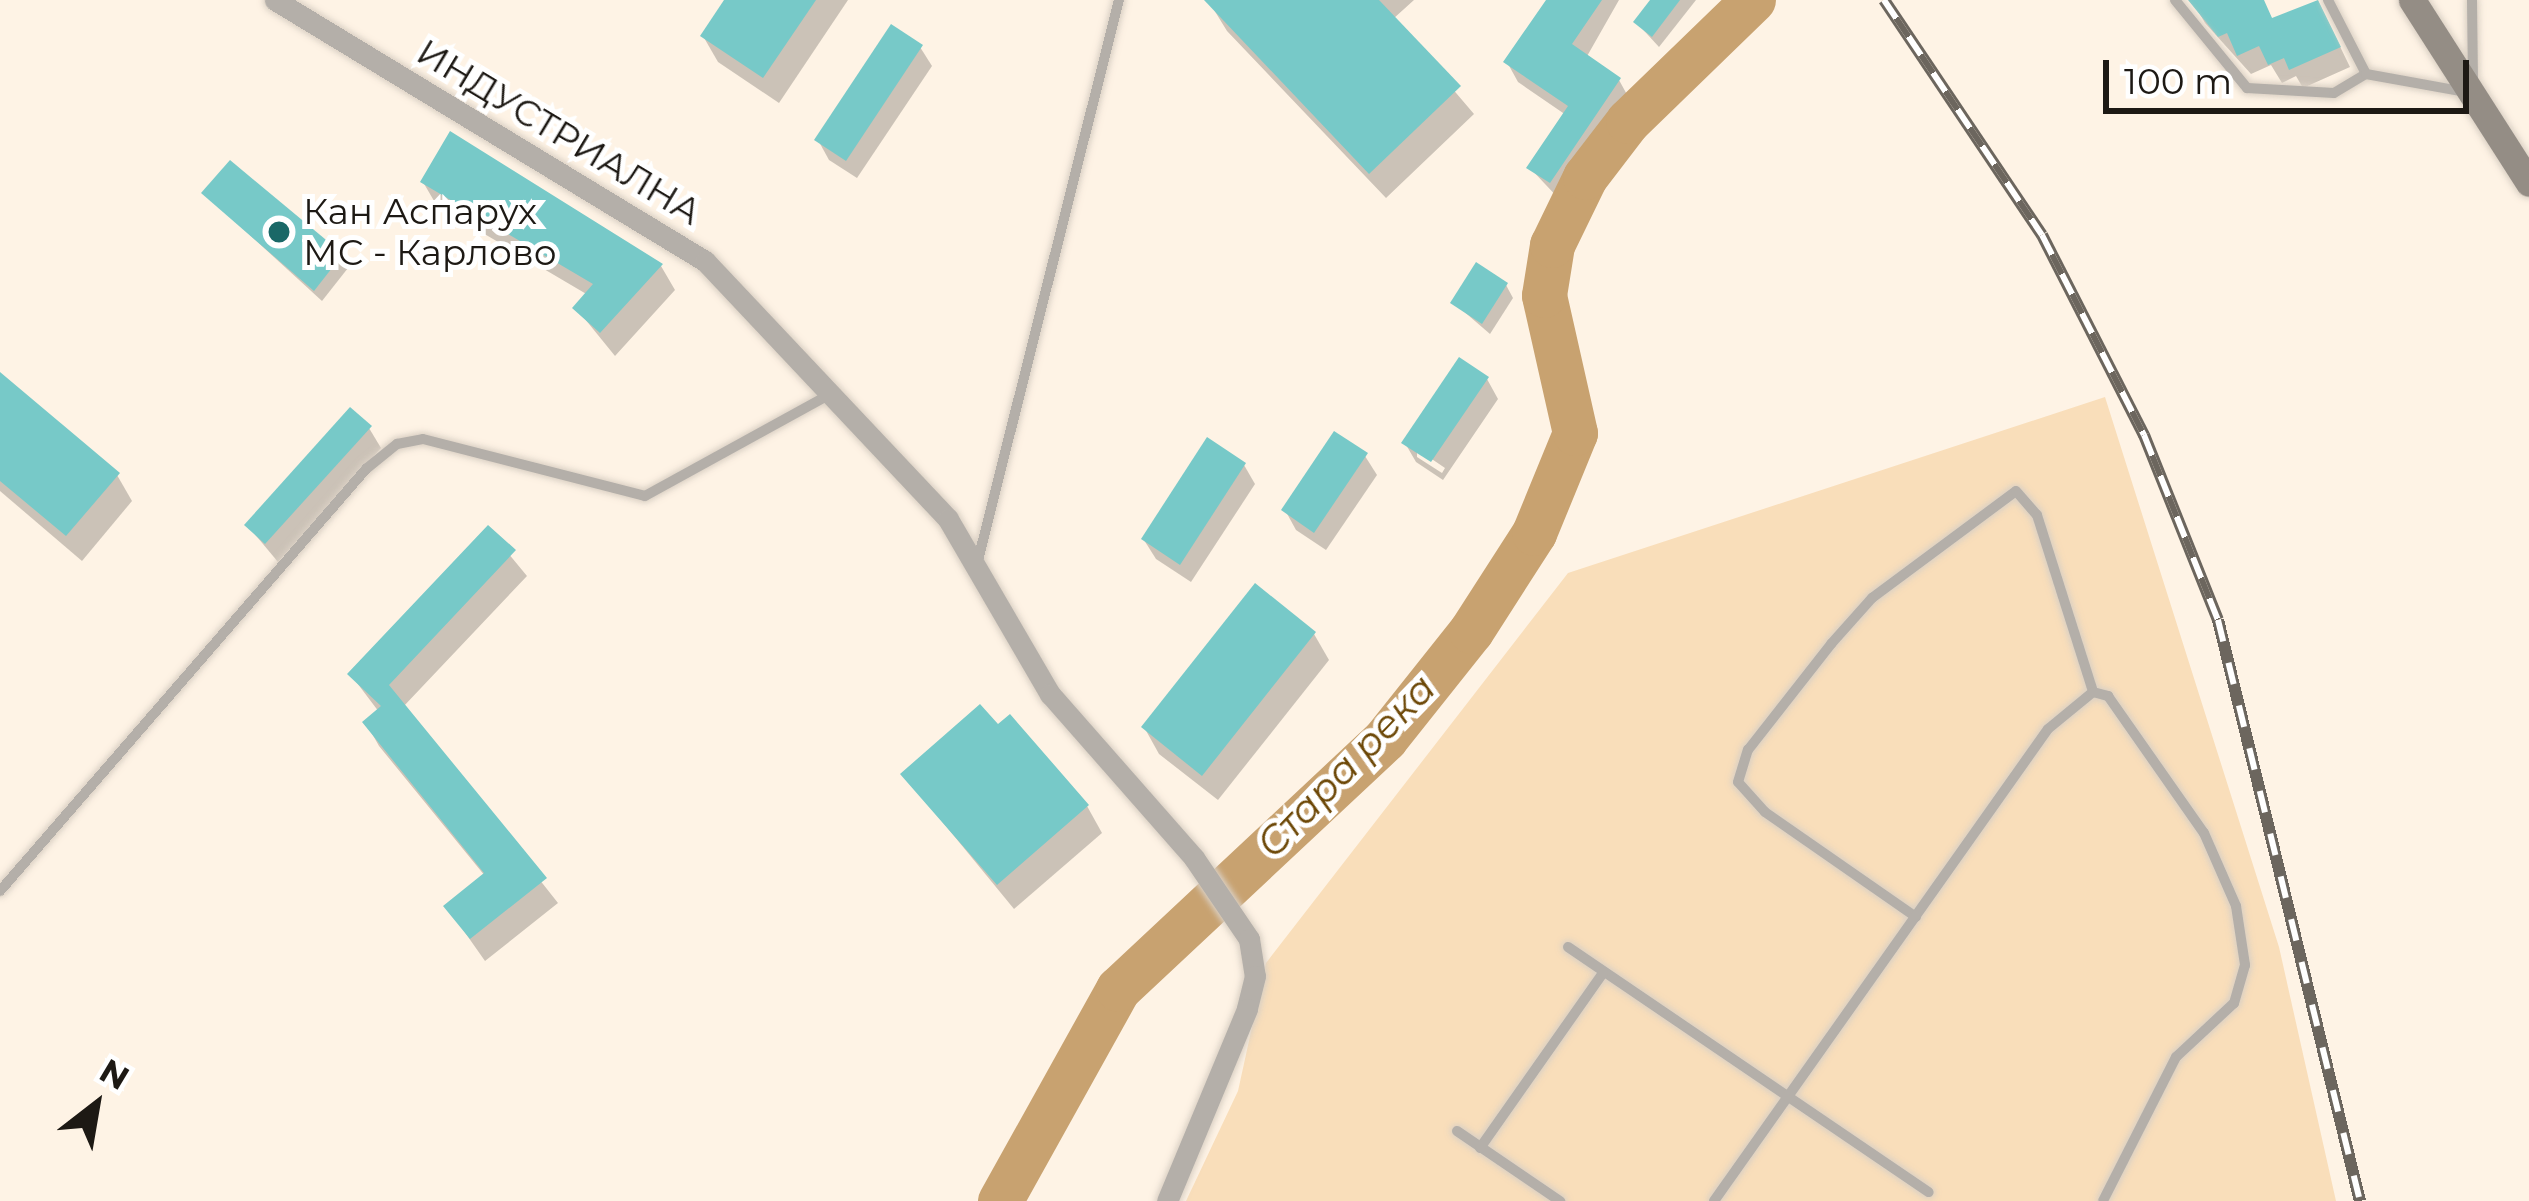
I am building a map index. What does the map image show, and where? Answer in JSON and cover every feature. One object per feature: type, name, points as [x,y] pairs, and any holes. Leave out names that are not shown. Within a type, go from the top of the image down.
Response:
[{"type":"main road","points":[[2411,0],[2473,93],[2518,145],[2529,183]]},
{"type":"street","name":"ИНДУСТРИАЛНА","points":[[275,0],[705,261],[948,519],[977,563],[1012,639],[1050,694],[1237,914],[1255,976],[1247,1009],[1167,1201]]},
{"type":"lane","points":[[977,563],[1119,0]]},
{"type":"lane","points":[[2175,0],[2247,88],[2334,93],[2366,74],[2473,93],[2472,0]]},
{"type":"lane","points":[[2328,0],[2366,74]]},
{"type":"lane","points":[[0,891],[366,469],[397,445],[423,440],[645,496],[829,395]]},
{"type":"lane","points":[[1916,916],[1765,812],[1738,782],[1748,750],[1831,644],[1872,598],[2016,490],[2037,515],[2093,692]]},
{"type":"lane","points":[[1714,1201],[2048,729],[2093,692]]},
{"type":"lane","points":[[2093,692],[2108,696],[2204,833],[2236,906],[2245,965],[2240,995],[2176,1057],[2103,1201]]},
{"type":"lane","points":[[1568,946],[1929,1192]]},
{"type":"lane","points":[[1480,1148],[1603,973]]},
{"type":"lane","points":[[1457,1131],[1560,1201]]},
{"type":"shaded area","points":[[2105,397],[2279,947],[2336,1201],[1186,1201],[1238,1091],[1266,963],[1568,573]]},
{"type":"building","points":[[724,0],[816,0],[763,78],[700,36]]},
{"type":"building","points":[[1204,0],[1379,0],[1461,86],[1369,174]]},
{"type":"building","points":[[1546,0],[1602,0],[1572,44],[1621,78],[1550,183],[1526,168],[1568,106],[1503,62]]},
{"type":"building","points":[[1650,0],[1680,0],[1652,37],[1633,22]]},
{"type":"building","points":[[2188,0],[2264,0],[2272,18],[2318,0],[2341,47],[2289,70],[2284,58],[2268,65],[2259,46],[2237,56],[2227,33],[2218,37]]},
{"type":"building","points":[[891,24],[923,45],[846,161],[814,140]]},
{"type":"building","points":[[450,131],[663,264],[600,333],[572,308],[593,284],[420,182]]},
{"type":"building","points":[[230,160],[343,254],[314,291],[201,193]]},
{"type":"building","points":[[1476,262],[1508,283],[1482,324],[1450,303]]},
{"type":"building","points":[[1459,357],[1489,377],[1431,462],[1401,443]]},
{"type":"building","points":[[0,372],[120,473],[66,536],[0,481]]},
{"type":"building","points":[[350,407],[372,426],[265,544],[244,525]]},
{"type":"building","points":[[1334,431],[1368,453],[1314,533],[1281,510]]},
{"type":"building","points":[[1207,437],[1246,463],[1180,565],[1141,539]]},
{"type":"building","points":[[488,525],[516,550],[389,685],[547,878],[470,939],[443,906],[484,873],[362,722],[381,706],[347,674]]},
{"type":"building","points":[[1255,583],[1316,632],[1202,776],[1141,727]]},
{"type":"building","points":[[980,704],[998,724],[1010,714],[1089,805],[997,885],[900,774]]},
{"type":"waterway","name":"Стара река","points":[[1000,1201],[1118,989],[1385,739],[1471,631],[1534,533],[1575,433],[1544,295],[1552,245],[1585,177],[1628,121],[1753,0]]},
{"type":"railway","points":[[1884,0],[2042,235],[2144,435],[2218,620],[2360,1201]]},
{"type":"place","name":"Кан Аспарух МС - Карлово","points":[[279,232]]}]
